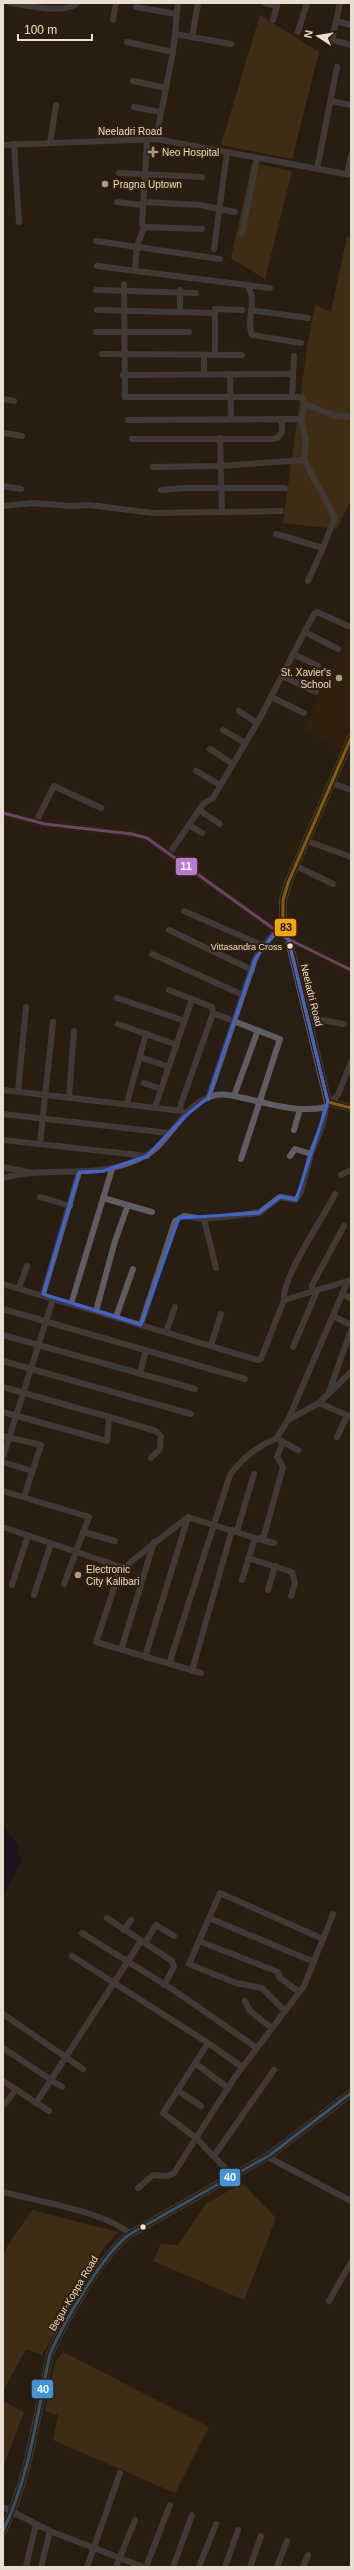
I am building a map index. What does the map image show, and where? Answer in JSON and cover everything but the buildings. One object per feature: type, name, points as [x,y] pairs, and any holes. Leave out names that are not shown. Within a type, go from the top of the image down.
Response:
[{"type":"main road","name":"Neeladri Road","points":[[327,1104],[283,916],[283,900],[351,738]]},
{"type":"main road","points":[[327,1104],[351,1108]]},
{"type":"main road","name":"Begur-Koppa Road","points":[[3,2531],[13,2512],[23,2480],[50,2354],[58,2335],[106,2258],[122,2240],[130,2234],[173,2208],[234,2177],[268,2156],[351,2093]]},
{"type":"street","points":[[10,3],[56,9],[73,6],[77,3]]},
{"type":"street","points":[[113,20],[116,3]]},
{"type":"street","points":[[156,139],[173,52],[178,3]]},
{"type":"street","points":[[192,37],[198,3]]},
{"type":"street","points":[[265,3],[278,5],[273,20]]},
{"type":"street","points":[[298,32],[307,3]]},
{"type":"street","points":[[340,3],[332,40],[351,45]]},
{"type":"street","points":[[136,7],[176,14]]},
{"type":"street","points":[[336,21],[351,25]]},
{"type":"street","points":[[175,34],[231,44]]},
{"type":"street","points":[[127,42],[173,52]]},
{"type":"street","points":[[317,169],[337,67]]},
{"type":"street","points":[[133,81],[166,88]]},
{"type":"street","points":[[331,101],[351,105]]},
{"type":"street","points":[[50,143],[56,105]]},
{"type":"street","points":[[134,108],[161,112]]},
{"type":"street","name":"Neeladri Road","points":[[3,145],[156,139],[349,174]]},
{"type":"street","points":[[135,270],[137,246],[144,227],[143,204],[147,140]]},
{"type":"street","points":[[14,144],[19,222]]},
{"type":"street","points":[[214,249],[227,152]]},
{"type":"street","points":[[349,174],[351,155]]},
{"type":"street","points":[[242,233],[257,158]]},
{"type":"street","points":[[119,173],[202,177]]},
{"type":"street","points":[[117,202],[203,205],[235,212]]},
{"type":"street","points":[[144,227],[202,230]]},
{"type":"street","points":[[96,241],[220,259]]},
{"type":"street","points":[[97,266],[270,288]]},
{"type":"street","points":[[247,285],[253,294],[250,329],[252,335],[301,343]]},
{"type":"street","points":[[124,287],[123,375],[125,397],[302,398],[305,404],[301,419],[306,441],[304,460],[335,517],[308,581]]},
{"type":"street","points":[[96,290],[124,287],[180,290],[196,293]]},
{"type":"street","points":[[180,290],[180,312]]},
{"type":"street","points":[[215,355],[215,309],[242,310]]},
{"type":"street","points":[[97,310],[214,313]]},
{"type":"street","points":[[251,310],[308,318]]},
{"type":"street","points":[[96,332],[189,332]]},
{"type":"street","points":[[102,354],[242,355]]},
{"type":"street","points":[[204,355],[204,374]]},
{"type":"street","points":[[292,397],[294,356]]},
{"type":"street","points":[[230,374],[231,418]]},
{"type":"street","points":[[123,375],[293,374]]},
{"type":"street","points":[[3,400],[14,401]]},
{"type":"street","points":[[305,404],[336,416],[351,417]]},
{"type":"street","points":[[128,420],[231,418],[301,419]]},
{"type":"street","points":[[132,440],[277,438],[282,432],[282,419]]},
{"type":"street","points":[[3,433],[22,436]]},
{"type":"street","points":[[220,438],[222,512]]},
{"type":"street","points":[[153,467],[220,466],[304,460]]},
{"type":"street","points":[[3,486],[21,489]]},
{"type":"street","points":[[160,490],[285,488]]},
{"type":"street","points":[[3,506],[33,503],[104,506],[147,512],[281,511]]},
{"type":"street","points":[[276,534],[323,548]]},
{"type":"street","points":[[169,854],[204,803],[213,798],[257,723],[317,612],[348,626]]},
{"type":"street","points":[[305,632],[338,649]]},
{"type":"street","points":[[293,654],[318,666]]},
{"type":"street","points":[[282,676],[316,692]]},
{"type":"street","points":[[271,697],[304,713]]},
{"type":"street","points":[[239,711],[257,723]]},
{"type":"street","points":[[223,730],[245,743]]},
{"type":"street","points":[[210,749],[233,764]]},
{"type":"street","points":[[196,770],[220,786]]},
{"type":"street","points":[[332,783],[351,790]]},
{"type":"street","points":[[36,822],[54,786],[101,808]]},
{"type":"street","points":[[199,810],[220,824]]},
{"type":"street","points":[[3,813],[36,822],[138,835],[147,838],[288,939],[351,970]]},
{"type":"street","points":[[189,825],[202,833]]},
{"type":"street","points":[[307,841],[351,857]]},
{"type":"street","points":[[296,866],[333,884]]},
{"type":"street","points":[[184,911],[264,946]]},
{"type":"street","points":[[169,930],[252,970]]},
{"type":"street","points":[[208,1098],[259,951],[276,931]]},
{"type":"street","points":[[152,954],[243,995]]},
{"type":"street","points":[[166,969],[169,962]]},
{"type":"street","points":[[169,990],[212,1007],[213,1013],[179,1110]]},
{"type":"street","points":[[117,998],[185,1021]]},
{"type":"street","points":[[155,1107],[192,999]]},
{"type":"street","points":[[18,1092],[26,1007]]},
{"type":"street","points":[[213,1013],[235,1020],[280,1039],[261,1102],[241,1159]]},
{"type":"street","points":[[308,1021],[322,1020],[344,1024]]},
{"type":"street","points":[[40,1144],[53,1022]]},
{"type":"street","points":[[118,1024],[177,1045]]},
{"type":"street","points":[[234,1096],[258,1030]]},
{"type":"street","points":[[69,1097],[74,1031]]},
{"type":"street","points":[[127,1103],[146,1034]]},
{"type":"street","points":[[140,1057],[169,1067]]},
{"type":"street","points":[[3,1178],[42,1171],[79,1172],[112,1169],[147,1156],[187,1114],[208,1098],[226,1094],[300,1109],[327,1104],[338,1095],[351,1062]]},
{"type":"street","points":[[144,1083],[161,1089]]},
{"type":"street","points":[[3,1090],[127,1103],[179,1110],[187,1114]]},
{"type":"street","points":[[141,1325],[175,1221],[184,1216],[204,1219],[259,1213],[280,1197],[296,1200],[305,1181],[311,1154],[323,1124],[327,1104]]},
{"type":"street","points":[[294,1130],[300,1109]]},
{"type":"street","points":[[3,1114],[169,1133]]},
{"type":"street","points":[[3,1140],[147,1156]]},
{"type":"street","points":[[290,1156],[295,1149],[311,1154]]},
{"type":"street","points":[[3,1167],[33,1173]]},
{"type":"street","points":[[71,1304],[112,1169]]},
{"type":"street","points":[[341,1175],[351,1170]]},
{"type":"street","points":[[43,1294],[79,1172]]},
{"type":"street","points":[[3,1284],[43,1294],[53,1299],[257,1360],[261,1359],[284,1300],[283,1290],[291,1272],[335,1194]]},
{"type":"street","points":[[40,1197],[70,1206]]},
{"type":"street","points":[[104,1198],[152,1212]]},
{"type":"street","points":[[96,1311],[115,1241],[128,1205]]},
{"type":"street","points":[[204,1219],[216,1268]]},
{"type":"street","points":[[293,1347],[314,1292],[312,1285],[344,1226]]},
{"type":"street","points":[[19,1288],[27,1266]]},
{"type":"street","points":[[116,1317],[134,1269]]},
{"type":"street","points":[[284,1300],[349,1282]]},
{"type":"street","points":[[169,1664],[213,1523],[230,1475],[237,1465],[261,1445],[277,1438],[288,1420],[342,1294],[349,1282]]},
{"type":"street","points":[[342,1294],[351,1299]]},
{"type":"street","points":[[3,1457],[6,1437],[16,1416],[53,1299]]},
{"type":"street","points":[[166,1332],[175,1306]]},
{"type":"street","points":[[3,1309],[245,1380]]},
{"type":"street","points":[[211,1345],[221,1314]]},
{"type":"street","points":[[333,1316],[351,1325]]},
{"type":"street","points":[[328,1393],[351,1330]]},
{"type":"street","points":[[3,1335],[195,1390]]},
{"type":"street","points":[[140,1374],[146,1350]]},
{"type":"street","points":[[3,1362],[191,1414]]},
{"type":"street","points":[[288,1420],[319,1403],[351,1372]]},
{"type":"street","points":[[3,1387],[156,1431],[161,1436],[160,1448],[151,1458]]},
{"type":"street","points":[[319,1403],[349,1416],[337,1437]]},
{"type":"street","points":[[3,1412],[107,1441],[109,1417]]},
{"type":"street","points":[[6,1437],[41,1446],[24,1497]]},
{"type":"street","points":[[277,1438],[298,1450]]},
{"type":"street","points":[[242,1580],[248,1558],[257,1538],[266,1532],[283,1467],[277,1457],[283,1442]]},
{"type":"street","points":[[3,1462],[32,1471]]},
{"type":"street","points":[[192,1671],[234,1530],[254,1474]]},
{"type":"street","points":[[3,1491],[89,1516],[64,1584]]},
{"type":"street","points":[[145,1657],[188,1517]]},
{"type":"street","points":[[119,1574],[154,1542],[188,1517],[213,1523],[274,1543]]},
{"type":"street","points":[[4,1529],[28,1535],[121,1567],[96,1642],[201,1673]]},
{"type":"street","points":[[83,1532],[115,1541]]},
{"type":"street","points":[[12,1585],[28,1535]]},
{"type":"street","points":[[121,1650],[154,1542]]},
{"type":"street","points":[[34,1595],[52,1543]]},
{"type":"street","points":[[248,1558],[292,1572],[295,1583],[291,1596]]},
{"type":"street","points":[[268,1590],[275,1566]]},
{"type":"street","points":[[285,2011],[262,1988],[236,1983],[189,1964],[220,1893],[323,1939]]},
{"type":"street","points":[[138,2188],[153,2175],[168,2176],[174,2173],[242,2067],[299,1992],[314,1962],[333,1914]]},
{"type":"street","points":[[106,1918],[174,1964],[164,1984]]},
{"type":"street","points":[[209,1918],[314,1962]]},
{"type":"street","points":[[124,1930],[131,1920]]},
{"type":"street","points":[[36,2103],[129,1962],[156,1925],[174,1936]]},
{"type":"street","points":[[82,1933],[164,1984],[257,2048]]},
{"type":"street","points":[[199,1941],[278,1972],[280,1977],[299,1992]]},
{"type":"street","points":[[72,1956],[242,2067]]},
{"type":"street","points":[[245,2001],[250,2011],[272,2028]]},
{"type":"street","points":[[3,2014],[83,2069]]},
{"type":"street","points":[[208,2044],[163,2113],[196,2138],[234,2177]]},
{"type":"street","points":[[3,2048],[62,2088]]},
{"type":"street","points":[[195,2064],[228,2088]]},
{"type":"street","points":[[214,2156],[274,2070]]},
{"type":"street","points":[[3,2081],[50,2111]]},
{"type":"street","points":[[5,2104],[16,2089]]},
{"type":"street","points":[[177,2090],[201,2106]]},
{"type":"street","points":[[268,2156],[351,2201]]},
{"type":"street","points":[[3,2192],[71,2209],[122,2226],[130,2234]]},
{"type":"street","points":[[328,2301],[351,2262]]},
{"type":"street","points":[[87,2567],[95,2548],[120,2473]]},
{"type":"street","points":[[146,2567],[170,2505]]},
{"type":"street","points":[[3,2508],[50,2531],[143,2567]]},
{"type":"street","points":[[173,2567],[192,2515]]},
{"type":"street","points":[[116,2567],[135,2520]]},
{"type":"street","points":[[26,2567],[36,2524]]},
{"type":"street","points":[[199,2567],[216,2524]]},
{"type":"street","points":[[225,2567],[238,2530]]},
{"type":"street","points":[[41,2567],[50,2531]]},
{"type":"street","points":[[250,2567],[261,2536]]},
{"type":"street","points":[[277,2567],[287,2541]]},
{"type":"street","points":[[303,2567],[308,2555]]},
{"type":"highlighted area","points":[[276,931],[288,939],[328,1102],[296,1200],[280,1197],[259,1213],[179,1218],[141,1325],[43,1294],[79,1172],[103,1171],[147,1156],[184,1117],[208,1098],[255,959]]},
{"type":"shaded area","points":[[260,15],[319,52],[292,159],[221,145]]},
{"type":"shaded area","points":[[252,163],[292,171],[265,279],[231,258]]},
{"type":"shaded area","points":[[347,236],[351,238],[351,500],[337,529],[283,523],[307,348],[315,305],[331,312]]},
{"type":"shaded area","name":"St. Xavier's School","points":[[351,627],[351,738],[345,751],[304,729]]},
{"type":"shaded area","points":[[3,1826],[18,1845],[21,1862],[3,1896]]},
{"type":"shaded area","points":[[242,2183],[276,2218],[244,2300],[153,2261],[161,2244],[178,2245],[206,2204]]},
{"type":"shaded area","points":[[32,2210],[118,2232],[102,2250],[42,2355],[26,2349],[3,2391],[3,2253]]},
{"type":"shaded area","points":[[63,2352],[209,2427],[175,2493],[53,2440],[58,2415],[45,2411],[55,2363]]},
{"type":"shaded area","points":[[3,2401],[24,2412],[3,2467]]},
{"type":"transit line","name":"83","points":[[351,738],[288,883],[283,900],[283,916],[328,1102],[351,1108]]},
{"type":"transit line","name":"11","points":[[3,813],[45,824],[132,834],[147,838],[288,939],[351,970]]},
{"type":"transit line","name":"40","points":[[3,2531],[20,2488],[32,2444],[50,2354],[74,2307],[108,2256],[119,2243],[130,2234],[270,2155],[351,2093]]},
{"type":"place","name":"Neo Hospital","points":[[153,152]]},
{"type":"place","name":"Pragna Uptown","points":[[105,184]]},
{"type":"place","name":"St. Xavier's School","points":[[339,678]]},
{"type":"place","name":"Vittasandra Cross","points":[[290,946]]},
{"type":"place","name":"Electronic City Kalibari","points":[[78,1575]]}]
